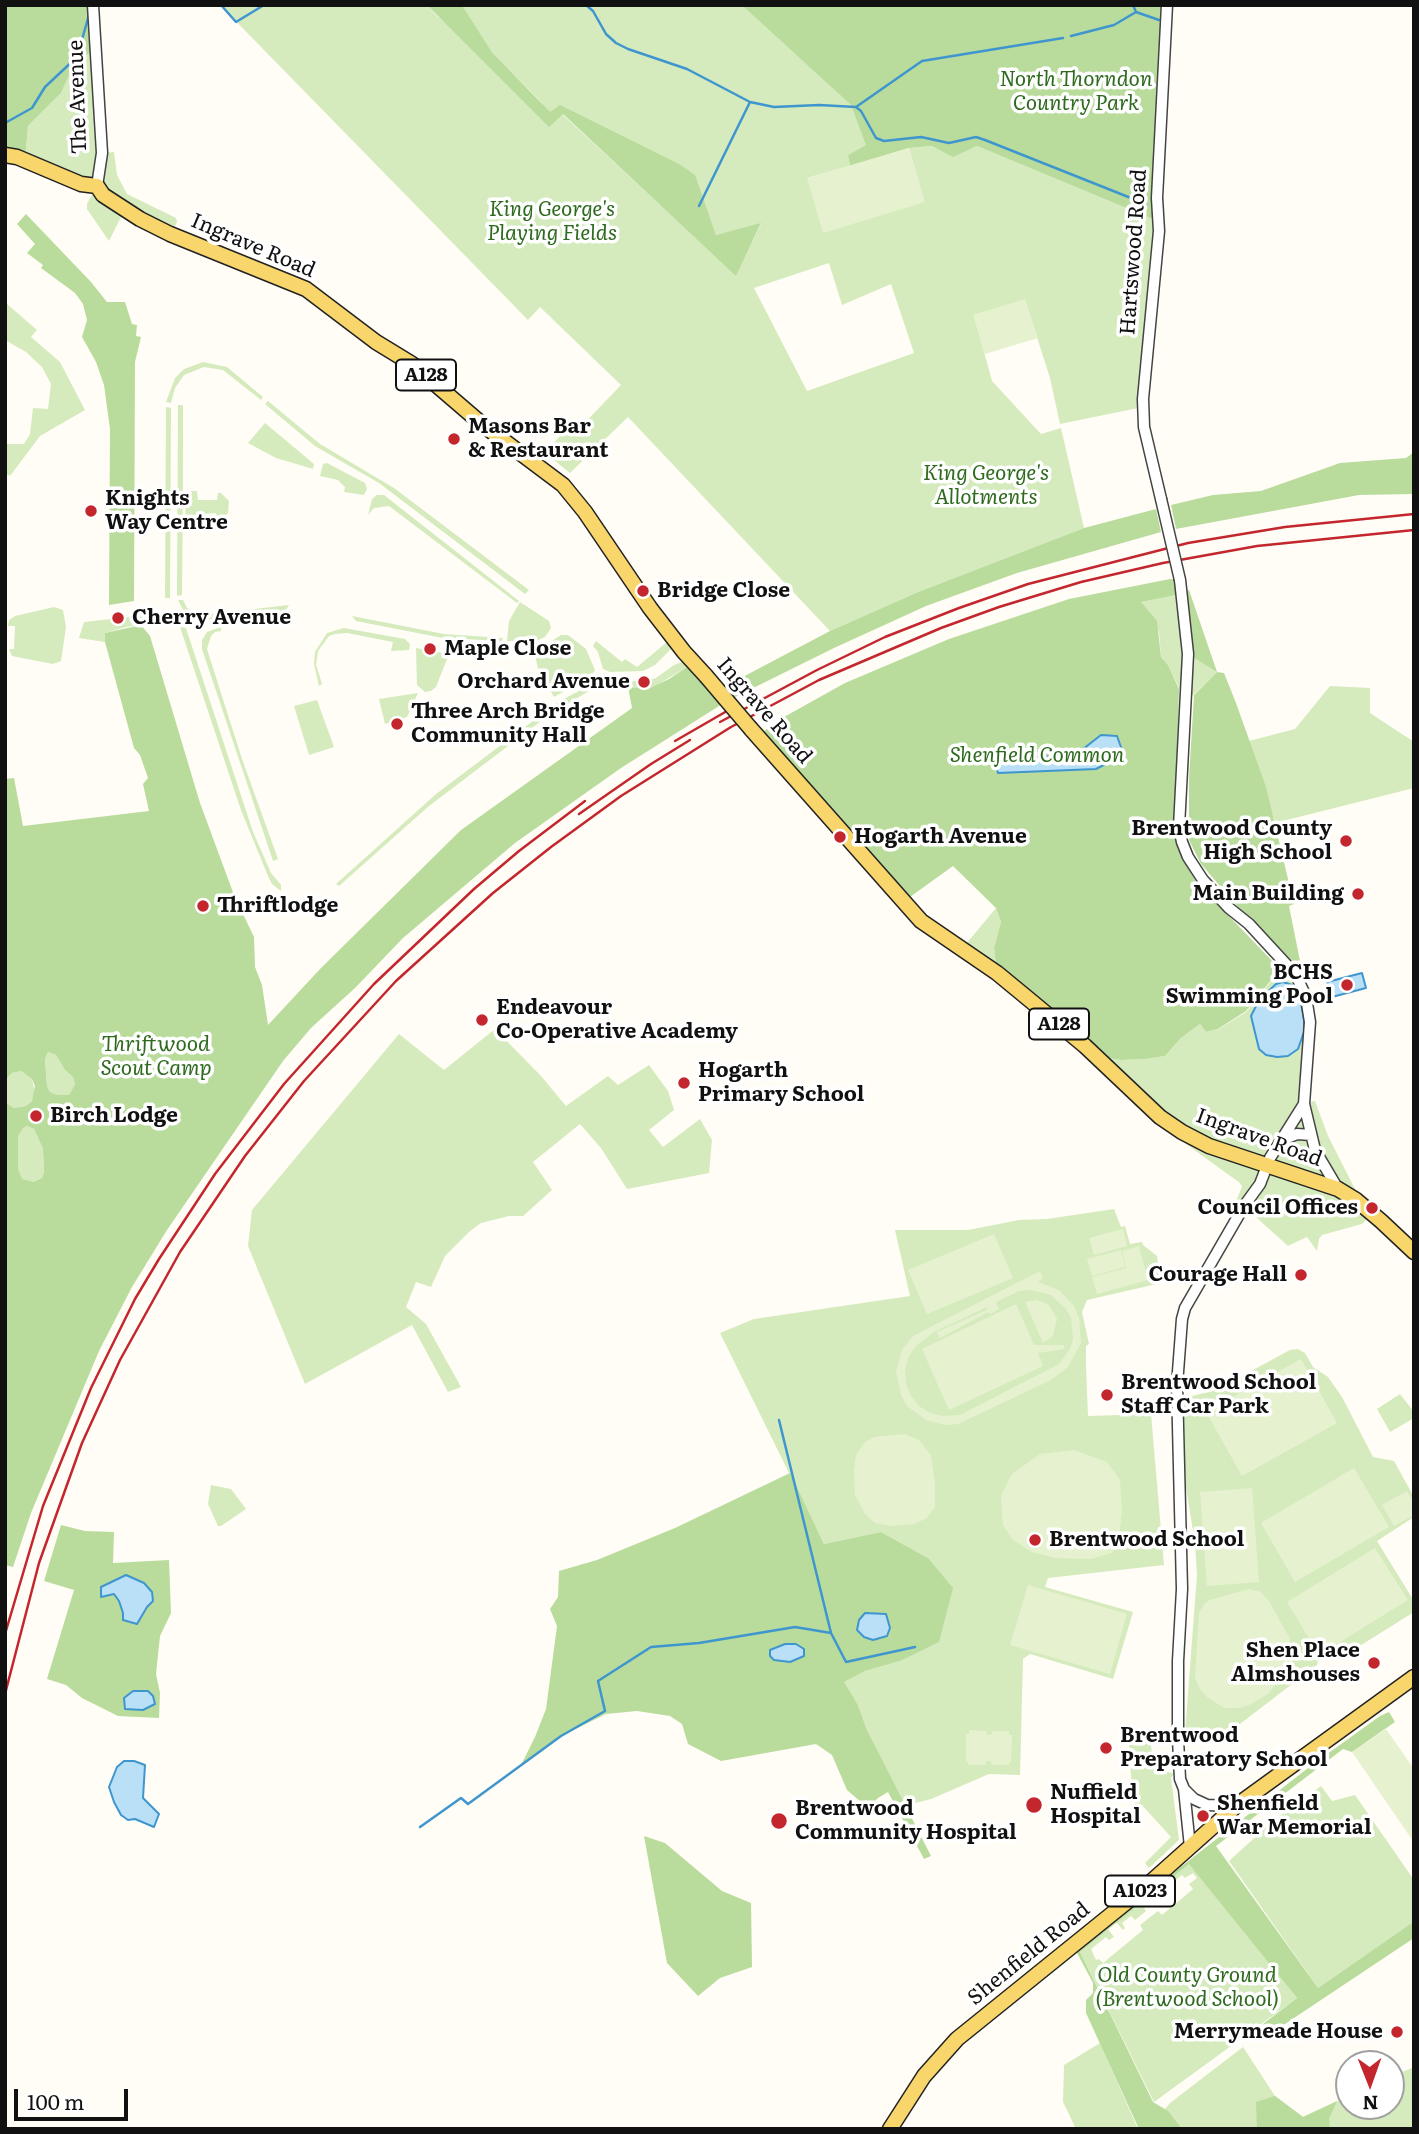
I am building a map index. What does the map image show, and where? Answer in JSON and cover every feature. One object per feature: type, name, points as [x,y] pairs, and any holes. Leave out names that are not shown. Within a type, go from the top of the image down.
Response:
[{"type":"main road","name":"A128","points":[[5,155],[17,157],[81,184],[97,186]]},
{"type":"main road","name":"Ingrave Road","points":[[97,186],[103,195],[140,219],[170,234],[306,289],[376,342],[412,364],[482,425],[547,471],[586,512],[650,608],[684,652],[921,921],[997,973],[1085,1046],[1160,1117],[1182,1132],[1209,1146],[1338,1189],[1356,1200],[1414,1252]]},
{"type":"main road","name":"Shenfield Road","points":[[890,2129],[924,2076],[957,2039],[1144,1888],[1236,1806],[1414,1677]]},
{"type":"street","name":"The Avenue","points":[[93,5],[102,153],[97,186]]},
{"type":"street","name":"Hartswood Road","points":[[1167,5],[1157,198],[1159,231],[1143,399],[1144,428],[1180,580],[1188,654],[1179,827],[1188,857],[1203,880],[1248,924],[1300,983],[1309,1008],[1310,1022],[1304,1104]]},
{"type":"street","points":[[1304,1104],[1315,1150],[1338,1189]]},
{"type":"street","points":[[1190,1847],[1184,1789],[1180,1779],[1178,1705],[1182,1589],[1177,1385],[1182,1319],[1185,1308],[1244,1206],[1260,1184],[1270,1158],[1304,1104]]},
{"type":"street","points":[[1282,1140],[1297,1134],[1311,1135]]},
{"type":"street","points":[[1184,1789],[1194,1799],[1207,1805],[1236,1806]]},
{"type":"green space","points":[[5,5],[97,5],[96,47],[73,67],[61,93],[28,126],[25,160],[5,155]]},
{"type":"green space","points":[[220,5],[427,5],[543,104],[492,52],[462,5],[745,5],[851,105],[867,145],[848,155],[850,166],[807,178],[924,202],[909,148],[932,146],[953,156],[977,146],[1155,220],[1143,407],[1060,424],[1050,378],[1025,300],[974,315],[992,381],[1041,434],[1061,428],[1084,528],[918,592],[830,631],[628,417],[570,473],[545,453],[566,429],[573,435],[621,385],[540,307],[528,320]],"holes":[[[562,114],[694,175],[716,235],[761,224],[736,275]],[[829,263],[842,305],[891,284],[914,353],[807,391],[754,288]]]},
{"type":"green space","points":[[427,5],[462,5],[492,52],[550,112],[560,105],[679,164],[695,175],[716,235],[761,223],[736,276],[563,114],[549,127]]},
{"type":"green space","name":"North Thorndon Country Park","points":[[742,5],[1168,5],[1155,220],[977,146],[953,157],[932,146],[909,148],[850,166],[848,155],[866,145],[851,105]]},
{"type":"green space","points":[[96,47],[102,153],[114,152],[117,175],[127,194],[176,218],[177,222],[171,234],[125,209],[109,241],[87,209],[96,187],[25,160],[28,126],[61,93],[73,67]]},
{"type":"green space","points":[[909,148],[925,202],[823,233],[807,178]]},
{"type":"green space","points":[[26,214],[107,302],[125,302],[132,324],[137,325],[136,336],[141,337],[135,362],[134,601],[109,605],[110,429],[104,385],[96,362],[82,337],[87,320],[83,304],[75,293],[41,268],[43,265],[27,253],[35,244],[17,224]]},
{"type":"green space","points":[[1025,299],[1038,338],[985,354],[973,315]]},
{"type":"green space","points":[[7,304],[37,330],[31,337],[60,362],[85,410],[40,436],[10,476],[5,473],[5,427],[6,444],[24,444],[30,434],[33,408],[48,409],[51,384],[42,367],[26,352],[5,340]]},
{"type":"green space","points":[[203,362],[227,367],[263,397],[261,400],[223,370],[204,367],[184,375],[175,388],[171,403],[166,402],[175,378],[184,369]]},
{"type":"green space","points":[[268,401],[320,444],[394,488],[529,590],[525,594],[379,483],[315,446],[265,404]]},
{"type":"green space","points":[[178,405],[183,405],[183,484],[182,595],[177,596]]},
{"type":"green space","points":[[166,407],[171,408],[170,598],[165,598]]},
{"type":"green space","points":[[265,423],[314,464],[313,469],[276,458],[248,443]]},
{"type":"green space","points":[[1414,452],[1414,494],[1359,495],[1176,529],[1171,505],[1213,495],[1261,491],[1340,463],[1406,458]]},
{"type":"green space","points":[[327,463],[365,483],[367,489],[364,495],[344,492],[345,487],[338,480],[320,476],[323,464]]},
{"type":"green space","points":[[186,491],[197,491],[198,500],[217,500],[218,493],[221,493],[229,501],[228,513],[220,520],[217,519],[216,513],[201,514],[200,521],[185,522]]},
{"type":"green space","points":[[377,495],[384,495],[519,601],[517,603],[389,506],[374,508],[368,515],[372,499]]},
{"type":"green space","name":"Thriftwood Scout Camp","points":[[1156,509],[1161,532],[1017,573],[926,606],[727,701],[621,768],[515,843],[403,938],[355,988],[311,1028],[283,1061],[167,1230],[132,1287],[99,1351],[31,1513],[13,1567],[5,1565],[5,1102],[14,1108],[26,1106],[32,1101],[35,1086],[32,1079],[21,1071],[12,1073],[5,1080],[5,779],[14,778],[23,826],[149,811],[143,784],[148,778],[140,755],[134,748],[105,642],[105,633],[141,625],[150,636],[200,803],[234,895],[254,937],[255,967],[262,985],[268,1025],[321,968],[461,830],[632,708],[628,687],[648,689],[696,661],[718,690],[830,631],[918,592],[1084,528]],"holes":[[[48,1052],[56,1055],[73,1077],[75,1084],[69,1095],[57,1095],[50,1092],[47,1086],[45,1059]],[[27,1126],[34,1129],[43,1149],[44,1172],[42,1178],[33,1182],[22,1179],[18,1169],[18,1136]]]},
{"type":"green space","name":"Shenfield Common","points":[[1170,579],[1180,580],[1183,593],[1189,590],[1217,672],[1188,654],[1182,594],[1141,602],[1157,621],[1161,657],[1168,665],[1179,689],[1175,830],[1185,861],[1196,882],[1280,969],[1246,1011],[1218,1029],[1206,1032],[1200,1024],[1181,1038],[1165,1056],[1121,1060],[1095,1056],[997,973],[994,948],[1001,922],[996,908],[953,866],[903,902],[757,736],[784,717],[845,683],[949,639],[1069,599]]},
{"type":"green space","points":[[1182,594],[1217,672],[1186,702],[1168,665],[1161,657],[1159,632],[1141,602]]},
{"type":"green space","points":[[178,600],[183,600],[187,608],[202,615],[289,605],[279,613],[204,620],[190,616]]},
{"type":"green space","points":[[520,602],[549,621],[551,628],[545,637],[536,641],[507,641],[509,621]]},
{"type":"green space","points":[[54,607],[63,610],[66,627],[61,661],[53,664],[12,656],[9,649],[14,649],[15,626],[8,626],[9,620],[15,616]]},
{"type":"green space","points":[[165,613],[182,622],[179,624],[175,620],[126,627],[105,633],[105,642],[79,638],[84,622]]},
{"type":"green space","points":[[352,616],[444,634],[503,638],[502,641],[443,638],[356,621]]},
{"type":"green space","points":[[185,625],[253,832],[271,873],[281,885],[281,891],[272,884],[268,876],[241,810],[180,627]]},
{"type":"green space","points":[[221,627],[221,631],[211,636],[207,649],[278,859],[273,861],[202,649],[202,640],[207,632]]},
{"type":"green space","points":[[344,628],[405,639],[410,644],[409,650],[391,651],[393,642],[347,633],[329,636],[318,651],[316,665],[322,684],[319,686],[314,664],[315,652],[327,633]]},
{"type":"green space","points":[[561,635],[568,635],[586,649],[595,670],[591,676],[554,697],[538,668],[534,652],[535,648],[544,646]]},
{"type":"green space","points":[[596,641],[622,662],[625,659],[637,667],[667,642],[671,649],[655,665],[643,671],[610,672],[603,669],[598,652],[593,646]]},
{"type":"green space","points":[[416,648],[449,654],[436,687],[431,691],[425,692],[417,685]]},
{"type":"green space","points":[[682,662],[687,667],[657,685],[648,689],[628,687],[627,681],[656,678]]},
{"type":"green space","points":[[1217,672],[1224,673],[1266,787],[1294,904],[1289,906],[1301,966],[1290,959],[1238,907],[1201,864],[1189,840],[1189,778],[1194,695]]},
{"type":"green space","points":[[621,680],[621,684],[606,684],[592,689],[545,718],[429,806],[339,886],[336,884],[436,794],[558,702],[596,682]]},
{"type":"green space","points":[[1330,686],[1370,688],[1370,713],[1414,742],[1414,788],[1275,823],[1249,741],[1295,729]]},
{"type":"green space","points":[[418,693],[407,717],[385,724],[379,699]]},
{"type":"green space","points":[[317,700],[334,747],[309,755],[294,706]]},
{"type":"green space","points":[[996,908],[1001,922],[994,948],[997,973],[961,950]]},
{"type":"green space","points":[[1285,964],[1306,997],[1305,1111],[1310,1102],[1315,1101],[1328,1136],[1355,1189],[1351,1190],[1368,1218],[1362,1224],[1322,1235],[1317,1251],[1307,1237],[1288,1246],[1257,1218],[1255,1210],[1236,1201],[1242,1187],[1240,1183],[1186,1144],[1095,1056],[1121,1060],[1165,1056],[1181,1038],[1200,1024],[1206,1032],[1219,1029],[1246,1012]]},
{"type":"green space","points":[[495,1029],[566,1106],[608,1076],[618,1085],[649,1065],[668,1091],[674,1110],[649,1130],[663,1147],[700,1119],[712,1140],[709,1173],[627,1189],[601,1148],[580,1124],[533,1162],[552,1190],[523,1216],[509,1216],[481,1223],[469,1232],[445,1256],[431,1287],[416,1282],[406,1307],[426,1324],[461,1387],[448,1392],[412,1325],[305,1384],[248,1246],[252,1210],[399,1034],[444,1070]]},
{"type":"green space","points":[[48,1052],[56,1055],[73,1077],[75,1084],[69,1095],[57,1095],[50,1092],[47,1086],[45,1059]]},
{"type":"green space","points":[[21,1071],[32,1079],[35,1093],[26,1106],[14,1108],[5,1102],[5,1080],[12,1073]]},
{"type":"green space","points":[[27,1126],[34,1129],[43,1149],[44,1173],[42,1178],[33,1182],[22,1180],[18,1170],[18,1136],[22,1128]]},
{"type":"green space","name":"Brentwood School","points":[[1114,1209],[1121,1227],[1125,1226],[1130,1244],[1142,1242],[1157,1256],[1161,1283],[1087,1300],[1082,1312],[1089,1344],[1086,1346],[1088,1416],[1151,1414],[1164,1565],[1048,1578],[1045,1587],[1133,1612],[1113,1679],[1030,1654],[1023,1659],[1020,1775],[989,1774],[931,1799],[904,1806],[867,1730],[858,1705],[843,1682],[865,1671],[900,1661],[928,1558],[881,1532],[824,1544],[720,1333],[754,1319],[910,1296],[895,1230],[968,1230],[1019,1220],[1047,1219]]},
{"type":"green space","points":[[1123,1229],[1127,1246],[1094,1255],[1089,1238]]},
{"type":"green space","points":[[994,1234],[1013,1278],[927,1314],[908,1270]]},
{"type":"green space","points":[[1139,1246],[1148,1280],[1097,1294],[1092,1277],[1126,1268],[1122,1251]]},
{"type":"green space","points":[[1121,1250],[1125,1267],[1092,1276],[1087,1259]]},
{"type":"green space","points":[[1040,1271],[1043,1278],[1038,1282],[1059,1290],[1074,1306],[1079,1318],[1081,1343],[1068,1367],[1051,1380],[958,1424],[945,1425],[926,1420],[907,1406],[901,1395],[896,1371],[902,1350],[913,1336]],"holes":[[[1031,1290],[1051,1295],[1066,1309],[1071,1318],[1073,1339],[1070,1349],[1059,1364],[960,1415],[943,1416],[930,1413],[919,1406],[911,1396],[906,1384],[908,1358],[915,1347],[934,1332],[987,1307],[987,1310],[937,1332],[940,1338],[988,1312],[990,1314],[999,1309],[996,1302],[1019,1291]]]},
{"type":"green space","points":[[1037,1300],[1048,1304],[1057,1319],[1053,1336],[1043,1343],[1025,1302]]},
{"type":"green space","points":[[1016,1304],[1034,1345],[1064,1345],[1064,1349],[1038,1353],[1043,1366],[949,1410],[922,1349]]},
{"type":"green space","points":[[1298,1349],[1305,1353],[1313,1367],[1328,1377],[1342,1397],[1373,1457],[1394,1461],[1414,1497],[1414,1517],[1377,1541],[1414,1601],[1414,1612],[1342,1657],[1337,1650],[1317,1662],[1318,1664],[1227,1734],[1223,1730],[1207,1741],[1185,1733],[1197,1575],[1195,1543],[1185,1482],[1184,1398],[1216,1390],[1290,1350]]},
{"type":"green space","points":[[1301,1359],[1337,1423],[1242,1476],[1206,1412]]},
{"type":"green space","points":[[1400,1394],[1414,1412],[1414,1418],[1390,1432],[1377,1409]]},
{"type":"green space","points":[[905,1434],[919,1440],[931,1455],[935,1507],[927,1518],[914,1524],[893,1526],[875,1523],[865,1514],[855,1495],[856,1455],[864,1443],[874,1437]]},
{"type":"green space","points":[[1074,1450],[1107,1462],[1120,1480],[1122,1511],[1118,1546],[1111,1553],[1091,1559],[1056,1558],[1032,1552],[1013,1540],[1003,1525],[1001,1496],[1012,1474],[1040,1454]]},
{"type":"green space","points":[[1354,1468],[1389,1527],[1295,1582],[1261,1523]]},
{"type":"green space","points":[[790,1473],[824,1544],[881,1532],[928,1558],[953,1588],[939,1642],[900,1661],[865,1671],[844,1682],[858,1705],[867,1730],[931,1856],[924,1859],[888,1792],[868,1808],[847,1790],[832,1755],[816,1744],[721,1761],[688,1744],[682,1724],[670,1716],[637,1711],[606,1714],[561,1736],[521,1765],[546,1709],[557,1626],[550,1609],[558,1597],[559,1571],[597,1560],[675,1528]]},
{"type":"green space","points":[[211,1485],[231,1489],[246,1509],[218,1526],[208,1504]]},
{"type":"green space","points":[[1252,1488],[1259,1582],[1207,1586],[1200,1492]]},
{"type":"green space","points":[[1407,1491],[1414,1503],[1414,1515],[1394,1526],[1382,1505]]},
{"type":"green space","points":[[61,1525],[85,1531],[114,1532],[113,1563],[169,1560],[171,1613],[160,1636],[156,1674],[160,1693],[159,1718],[118,1716],[82,1698],[66,1685],[47,1679],[74,1590],[44,1581]]},
{"type":"green space","points":[[1375,1548],[1408,1600],[1319,1655],[1287,1602]]},
{"type":"green space","points":[[1028,1585],[1127,1614],[1110,1674],[1010,1645]]},
{"type":"green space","points":[[1249,1589],[1261,1592],[1269,1601],[1290,1639],[1289,1655],[1282,1676],[1268,1694],[1249,1705],[1224,1708],[1207,1697],[1195,1678],[1199,1613],[1210,1600]]},
{"type":"green space","points":[[1389,1712],[1395,1722],[1352,1752],[1343,1749],[1216,1846],[1318,1988],[1413,1922],[1414,1889],[1414,1938],[1270,2034],[1263,2024],[1297,1998],[1189,1864],[1080,1952],[1153,2102],[1168,2111],[1182,2129],[1139,2129],[1086,2013],[1086,2000],[1093,1993],[1093,1983],[1075,1949],[1312,1765]]},
{"type":"green space","points":[[1386,1729],[1414,1769],[1413,1841],[1352,1752]]},
{"type":"green space","points":[[969,1730],[986,1731],[987,1735],[992,1734],[992,1731],[1009,1731],[1009,1735],[1012,1735],[1009,1765],[991,1765],[991,1761],[986,1761],[986,1765],[968,1765],[966,1734],[969,1734]]},
{"type":"green space","points":[[1150,1735],[1152,1755],[1162,1754],[1163,1770],[1174,1774],[1171,1778],[1179,1840],[1149,1868],[1145,1863],[1171,1837],[1141,1804],[1138,1807],[1133,1801],[1128,1736]]},
{"type":"green space","points":[[1321,1786],[1332,1801],[1355,1795],[1414,1880],[1413,1922],[1318,1988],[1229,1861],[1274,1820]]},
{"type":"green space","points":[[644,1836],[665,1843],[722,1891],[751,1903],[752,1967],[720,1978],[698,1996],[667,1963]]},
{"type":"green space","name":"Old County Ground (Brentwood School)","points":[[1189,1863],[1297,1998],[1154,2102],[1080,1952],[1108,1929],[1114,1937],[1109,1940],[1106,1937],[1091,1949],[1096,1960],[1099,1959],[1103,1963],[1143,1930],[1140,1925],[1158,1911],[1162,1915],[1193,1889],[1189,1884],[1197,1878],[1193,1873],[1185,1878],[1182,1875],[1152,1899],[1156,1904],[1153,1905],[1149,1901],[1143,1906],[1146,1911],[1135,1920],[1131,1916],[1122,1923],[1125,1928],[1123,1930],[1116,1922]]},
{"type":"green space","points":[[1100,2043],[1138,2129],[1076,2129],[1063,2102],[1064,2065]]},
{"type":"green space","points":[[1243,2047],[1275,2096],[1303,2117],[1335,2102],[1335,2120],[1405,2120],[1405,2071],[1414,2067],[1414,2129],[1149,2129],[1170,2103]]},
{"type":"green space","points":[[1275,2096],[1303,2117],[1335,2102],[1335,2106],[1329,2119],[1330,2129],[1257,2129],[1256,2102]]},
{"type":"water","points":[[1101,735],[1117,736],[1122,750],[1115,759],[1096,769],[998,773],[994,761],[1074,756]]},
{"type":"water","name":"BCHS Swimming Pool","points":[[1362,973],[1366,988],[1332,997],[1327,982]]},
{"type":"water","points":[[1283,982],[1295,986],[1300,997],[1304,1032],[1298,1049],[1288,1056],[1277,1057],[1266,1055],[1259,1049],[1251,1016],[1259,1000],[1276,984]]},
{"type":"water","points":[[126,1575],[144,1583],[152,1592],[153,1601],[137,1624],[123,1620],[119,1601],[114,1594],[101,1597],[101,1587]]},
{"type":"water","points":[[865,1613],[886,1614],[890,1628],[887,1636],[873,1640],[864,1637],[857,1630],[859,1620]]},
{"type":"water","points":[[785,1644],[796,1644],[804,1649],[804,1656],[790,1662],[774,1660],[770,1656],[770,1650]]},
{"type":"water","points":[[133,1691],[148,1691],[155,1704],[143,1710],[125,1709],[124,1698]]},
{"type":"water","points":[[124,1761],[145,1765],[143,1798],[159,1814],[154,1827],[135,1819],[128,1820],[121,1815],[114,1802],[109,1787],[117,1767]]},
{"type":"waterway","points":[[221,5],[236,22],[264,5]]},
{"type":"waterway","points":[[586,5],[593,11],[606,34],[616,43],[687,69],[750,102],[774,107],[856,107],[876,138],[884,141],[921,137],[949,143],[976,137],[1146,204]]},
{"type":"waterway","points":[[1133,5],[1136,12],[1159,20]]},
{"type":"waterway","points":[[1071,36],[1114,25],[1136,12]]},
{"type":"waterway","points":[[5,123],[32,108],[45,87],[77,57],[89,15]]},
{"type":"waterway","points":[[856,107],[922,61],[1063,38]]},
{"type":"waterway","points":[[699,206],[750,102]]},
{"type":"waterway","points":[[779,1420],[831,1633],[846,1662],[915,1647]]},
{"type":"waterway","points":[[420,1827],[461,1798],[468,1804],[561,1736],[605,1711],[598,1681],[651,1647],[699,1643],[795,1627],[831,1633]]},
{"type":"railway","points":[[720,722],[885,637],[1028,584],[1188,543],[1285,527],[1414,514]]},
{"type":"railway","points":[[5,1694],[39,1563],[82,1443],[120,1360],[180,1252],[245,1156],[304,1081],[396,981],[493,893],[621,796],[731,727],[819,680],[941,628],[1081,582],[1163,563],[1257,546],[1414,530]]},
{"type":"railway","points":[[675,741],[727,711]]},
{"type":"railway","points":[[579,814],[690,740]]},
{"type":"railway","points":[[5,1634],[43,1506],[91,1388],[135,1299],[215,1174],[284,1084],[374,984],[474,889],[585,801]]},
{"type":"place","name":"Masons Bar & Restaurant","points":[[454,439]]},
{"type":"place","name":"Knights Way Centre","points":[[91,511]]},
{"type":"place","name":"Bridge Close","points":[[643,591]]},
{"type":"place","name":"Cherry Avenue","points":[[118,618]]},
{"type":"place","name":"Maple Close","points":[[430,649]]},
{"type":"place","name":"Orchard Avenue","points":[[644,682]]},
{"type":"place","name":"Three Arch Bridge Community Hall","points":[[397,724]]},
{"type":"place","name":"Hogarth Avenue","points":[[840,837]]},
{"type":"place","name":"Brentwood County High School","points":[[1346,841]]},
{"type":"place","name":"Main Building","points":[[1358,894]]},
{"type":"place","name":"Thriftlodge","points":[[203,906]]},
{"type":"place","name":"BCHS Swimming Pool","points":[[1347,985]]},
{"type":"place","name":"Endeavour Co-Operative Academy","points":[[482,1020]]},
{"type":"place","name":"Hogarth Primary School","points":[[684,1083]]},
{"type":"place","name":"Birch Lodge","points":[[36,1116]]},
{"type":"place","name":"Council Offices","points":[[1372,1208]]},
{"type":"place","name":"Courage Hall","points":[[1301,1275]]},
{"type":"place","name":"Brentwood School Staff Car Park","points":[[1107,1395]]},
{"type":"place","name":"Brentwood School","points":[[1035,1540]]},
{"type":"place","name":"Shen Place Almshouses","points":[[1374,1663]]},
{"type":"place","name":"Brentwood Preparatory School","points":[[1106,1748]]},
{"type":"place","name":"Nuffield Hospital","points":[[1034,1805]]},
{"type":"place","name":"Shenfield War Memorial","points":[[1203,1816]]},
{"type":"place","name":"Brentwood Community Hospital","points":[[779,1821]]},
{"type":"place","name":"Merrymeade House","points":[[1397,2032]]},
{"type":"park label","name":"King George's Playing Fields","points":[[552,222]]},
{"type":"park label","name":"King George's Allotments","points":[[986,486]]}]
